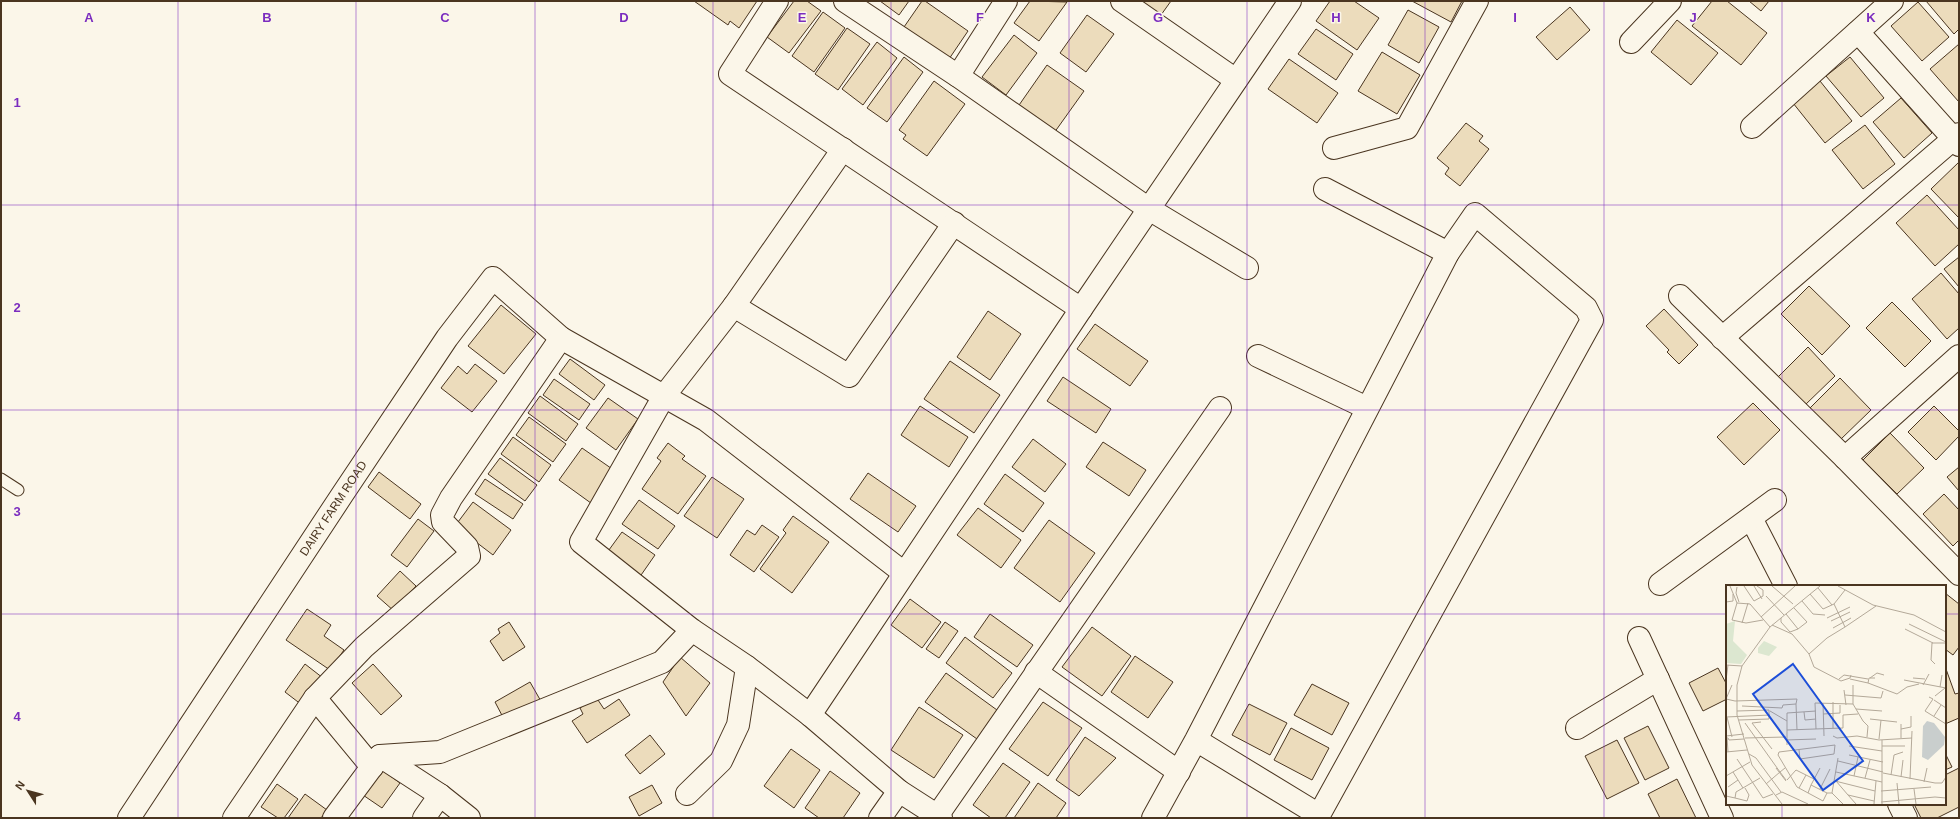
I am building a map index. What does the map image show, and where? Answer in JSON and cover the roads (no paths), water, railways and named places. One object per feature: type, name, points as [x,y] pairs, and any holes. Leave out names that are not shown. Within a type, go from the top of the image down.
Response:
[{"type":"street","points":[[777,1],[730,74],[1081,309]]},
{"type":"street","points":[[845,1],[958,76],[1149,209],[1247,268]]},
{"type":"street","points":[[958,76],[1006,1]]},
{"type":"street","points":[[1122,1],[1236,80]]},
{"type":"street","points":[[810,716],[1081,309],[1290,1]]},
{"type":"street","points":[[1334,148],[1407,128],[1477,1]]},
{"type":"street","points":[[1630,42],[1670,1]]},
{"type":"street","points":[[1752,127],[1892,1]]},
{"type":"street","points":[[1722,338],[1957,139],[1858,32]]},
{"type":"street","points":[[843,149],[734,306],[664,396],[581,542],[692,630],[747,668],[810,716],[899,791],[939,817],[1036,672],[1220,408]]},
{"type":"street","points":[[1325,189],[1448,253]]},
{"type":"street","points":[[1153,818],[1196,740],[1448,253],[1475,214],[1586,308],[1592,320],[1319,815],[1196,740]]},
{"type":"street","points":[[734,306],[849,376],[954,223]]},
{"type":"street","name":"DAIRY FARM ROAD","points":[[129,818],[447,338],[493,278],[561,338]]},
{"type":"street","points":[[1680,296],[1956,567]]},
{"type":"street","points":[[234,818],[315,698],[364,647],[469,556],[467,547],[443,522],[442,515],[451,498],[561,338],[706,420],[904,573]]},
{"type":"street","points":[[1258,356],[1367,408]]},
{"type":"street","points":[[1845,458],[1959,356]]},
{"type":"street","points":[[1660,584],[1775,500]]},
{"type":"street","points":[[1751,518],[1785,585]]},
{"type":"street","points":[[334,818],[376,761],[440,752],[662,662],[692,630]]},
{"type":"street","points":[[1639,638],[1722,818]]},
{"type":"street","points":[[687,794],[721,761],[738,725],[747,668]]},
{"type":"street","points":[[1036,672],[1179,772]]},
{"type":"street","points":[[1577,728],[1658,679]]},
{"type":"street","points":[[315,698],[376,761],[440,795],[469,818]]},
{"type":"street","points":[[880,818],[899,791]]},
{"type":"street","points":[[424,818],[440,795]]},
{"type":"street","points":[[1900,805],[1906,818]]},
{"type":"lane","points":[[1,479],[18,490]]}]
